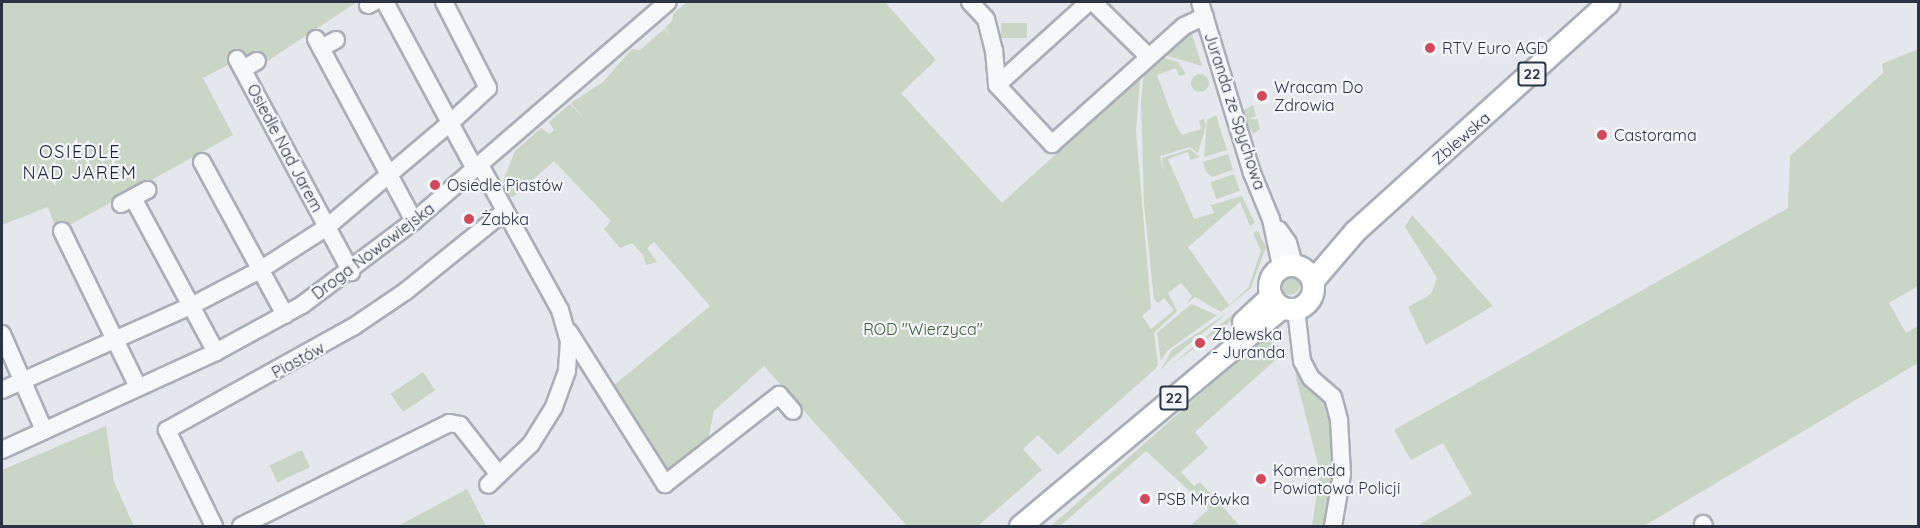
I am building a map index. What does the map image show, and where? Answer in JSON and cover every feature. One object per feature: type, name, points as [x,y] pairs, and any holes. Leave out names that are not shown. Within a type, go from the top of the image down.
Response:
[{"type":"main road","name":"Zblewska","points":[[1298,269],[1355,231],[1566,44],[1608,2]]},
{"type":"main road","name":"Zblewska","points":[[1566,44],[1621,2]]},
{"type":"main road","name":"22","points":[[1020,526],[1065,487],[1110,454],[1283,304],[1313,295],[1298,269],[1270,279],[1283,304]]},
{"type":"street","points":[[385,2],[449,124],[505,211],[567,328],[665,484],[779,395],[793,411]]},
{"type":"street","name":"Osiedle Nad Jarem","points":[[2,390],[114,337],[191,306],[260,270],[327,227],[449,124],[488,88],[444,2]]},
{"type":"street","name":"Droga Nowowiejska","points":[[2,450],[216,352],[285,315],[351,272],[414,221],[668,2]]},
{"type":"street","points":[[970,2],[986,19],[994,50],[997,85],[1052,144],[1203,9]]},
{"type":"street","points":[[997,85],[1091,2],[1149,57]]},
{"type":"street","name":"Juranda ze Spychowa","points":[[1203,9],[1252,173],[1271,219],[1298,269]]},
{"type":"street","points":[[336,40],[318,44],[414,221]]},
{"type":"street","name":"Osiedle Nad Jarem","points":[[246,63],[351,272]]},
{"type":"street","points":[[200,163],[285,315]]},
{"type":"street","points":[[133,197],[216,352]]},
{"type":"street","name":"Piastów","points":[[214,526],[167,430],[353,327],[406,291],[505,211]]},
{"type":"street","points":[[61,241],[114,337],[138,387]]},
{"type":"street","points":[[1283,304],[1302,361],[1311,378],[1330,392],[1340,420],[1342,448],[1333,526]]},
{"type":"street","points":[[241,526],[449,423],[460,425],[494,480],[531,444],[557,402],[567,371],[567,328]]},
{"type":"street","points":[[2,334],[44,430]]},
{"type":"green space","points":[[2,2],[357,2],[254,70],[230,64],[203,78],[233,135],[57,232],[48,207],[2,225]]},
{"type":"green space","points":[[654,2],[658,2],[496,140],[496,138]]},
{"type":"green space","name":"ROD \"Wierzyca\"","points":[[687,2],[885,2],[936,60],[901,93],[1002,203],[1140,78],[1136,131],[1151,308],[1142,316],[1151,329],[1174,310],[1164,298],[1158,303],[1154,299],[1144,204],[1141,100],[1144,73],[1162,57],[1178,62],[1186,74],[1179,76],[1176,68],[1157,75],[1175,123],[1182,135],[1201,129],[1199,121],[1204,119],[1206,125],[1198,153],[1190,147],[1160,156],[1164,172],[1162,158],[1190,149],[1200,157],[1190,160],[1188,152],[1168,159],[1194,219],[1214,213],[1211,205],[1242,196],[1255,223],[1250,226],[1240,202],[1188,247],[1229,305],[1248,288],[1261,251],[1253,233],[1258,231],[1266,247],[1251,288],[1221,312],[1195,297],[1186,304],[1192,296],[1181,283],[1168,293],[1177,311],[1154,333],[1158,365],[1154,370],[1058,455],[1038,435],[1023,449],[1042,470],[978,526],[907,526],[764,366],[714,411],[707,444],[666,477],[613,386],[710,306],[654,242],[647,248],[657,262],[646,265],[643,255],[632,243],[620,248],[604,229],[611,221],[554,161],[514,196],[507,198],[501,186],[515,151],[541,128],[549,134],[554,130],[549,122],[570,104],[583,117],[571,103],[603,82],[632,49],[640,50],[664,29],[671,37],[665,28],[672,21],[673,14]]},
{"type":"green space","points":[[1001,23],[1027,23],[1027,38],[1001,38]]},
{"type":"green space","points":[[1191,33],[1202,66],[1164,55]]},
{"type":"green space","points":[[1918,49],[1918,286],[1889,303],[1906,333],[1918,326],[1918,363],[1644,526],[1417,526],[1472,494],[1443,443],[1411,460],[1394,430],[1788,208],[1790,156],[1883,73],[1882,64]]},
{"type":"green space","points":[[1200,74],[1206,77],[1209,83],[1206,89],[1200,92],[1194,89],[1191,83],[1194,77]]},
{"type":"green space","points":[[1253,105],[1256,116],[1250,119],[1257,119],[1260,129],[1253,134],[1241,112]]},
{"type":"green space","points":[[1216,115],[1227,150],[1204,157],[1207,120]]},
{"type":"green space","points":[[1228,154],[1233,170],[1212,177],[1206,172],[1203,162]]},
{"type":"green space","points":[[1234,174],[1240,191],[1216,199],[1210,182]]},
{"type":"green space","points":[[1412,215],[1493,306],[1426,345],[1408,307],[1431,294],[1437,278],[1405,227]]},
{"type":"green space","points":[[1290,275],[1297,278],[1300,285],[1297,292],[1290,295],[1283,292],[1280,285],[1283,278]]},
{"type":"green space","points":[[1191,304],[1217,315],[1167,351],[1161,361],[1157,333]]},
{"type":"green space","points":[[1238,310],[1241,313],[1234,319],[1169,367]]},
{"type":"green space","points":[[1230,311],[1171,359],[1160,371],[1172,350]]},
{"type":"green space","points":[[1265,337],[1279,346],[1283,353],[1195,432],[1208,448],[1181,472],[1194,486],[1200,482],[1240,526],[1190,526],[1209,509],[1146,451],[1060,526],[1051,526]]},
{"type":"green space","points":[[1298,364],[1328,397],[1338,449],[1329,526],[1312,526],[1320,472],[1296,378]]},
{"type":"green space","points":[[423,372],[435,390],[403,412],[391,394]]},
{"type":"green space","points":[[106,426],[114,482],[134,526],[2,526],[2,470]]},
{"type":"green space","points":[[302,450],[310,467],[277,482],[269,465]]},
{"type":"green space","points":[[467,489],[486,526],[398,526]]},
{"type":"place","name":"RTV Euro AGD","points":[[1430,48]]},
{"type":"place","name":"Wracam Do Zdrowia","points":[[1262,96]]},
{"type":"place","name":"Castorama","points":[[1602,135]]},
{"type":"place","name":"Osiedle Piastów","points":[[435,185]]},
{"type":"place","name":"Żabka","points":[[469,219]]},
{"type":"place","name":"Zblewska - Juranda","points":[[1200,343]]},
{"type":"place","name":"Komenda Powiatowa Policji","points":[[1261,479]]},
{"type":"place","name":"PSB Mrówka","points":[[1145,499]]},
{"type":"district","name":"OSIEDLE NAD JAREM","points":[[80,163]]}]
